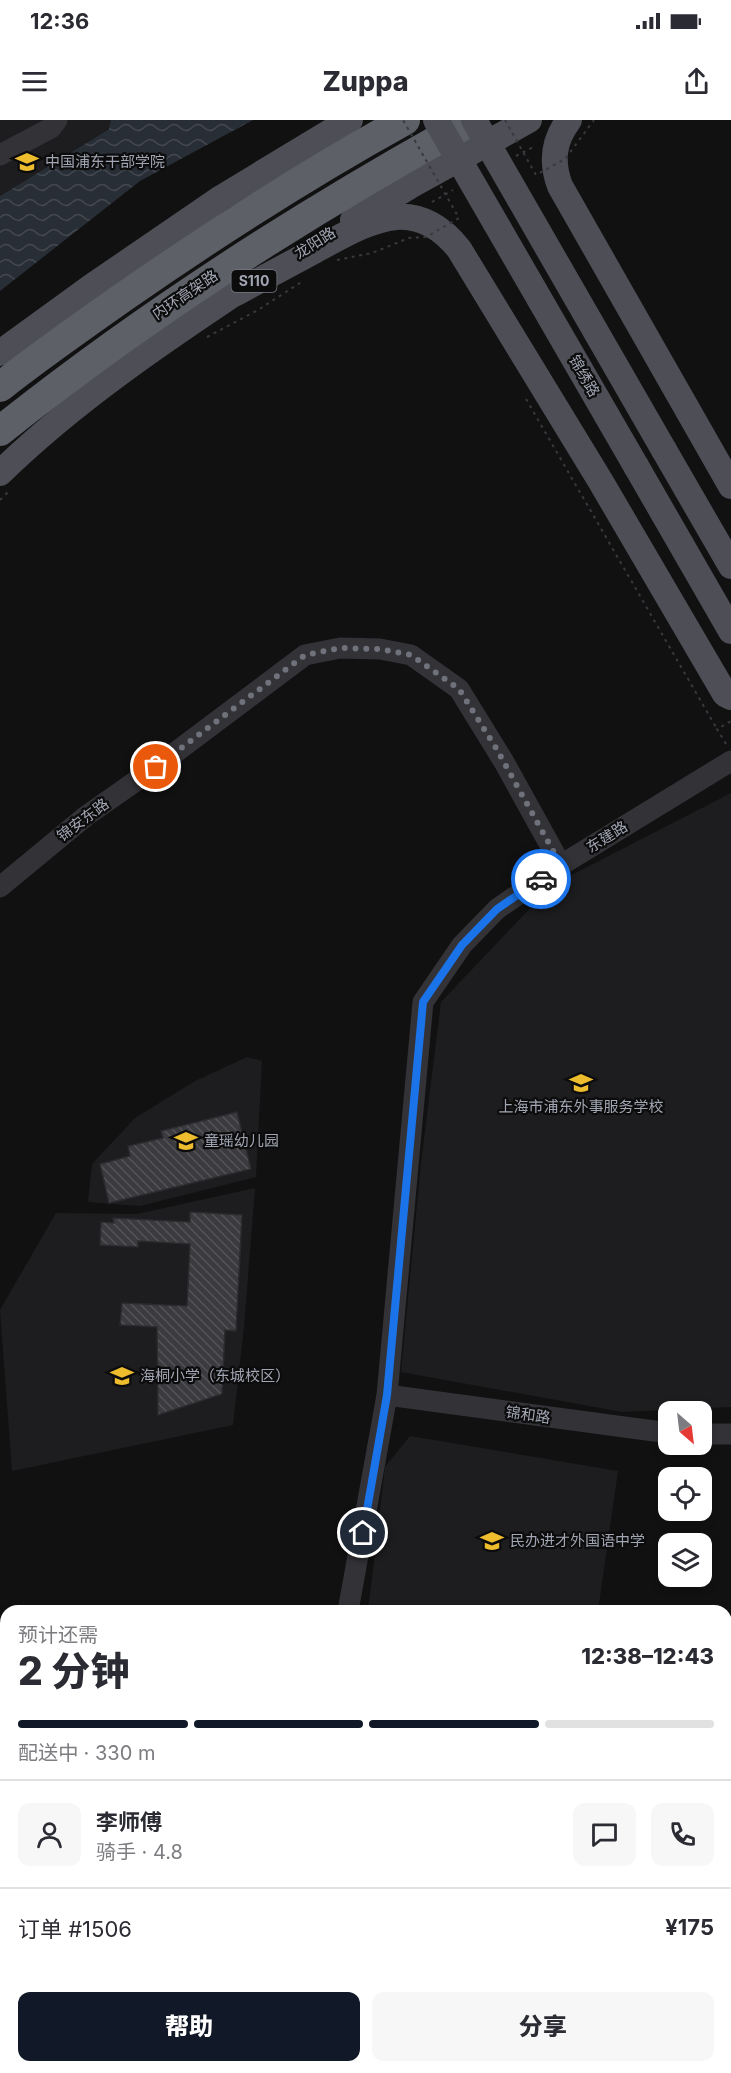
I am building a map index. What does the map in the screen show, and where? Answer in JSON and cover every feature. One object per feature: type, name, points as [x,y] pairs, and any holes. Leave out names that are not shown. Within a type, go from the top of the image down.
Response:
[{"type":"highway","points":[[0,387],[117,302],[236,221],[305,177],[404,120]]},
{"type":"highway","name":"内环高架路","points":[[0,431],[127,336],[254,249],[332,199],[473,120]]},
{"type":"main road","points":[[0,353],[221,198],[350,120]]},
{"type":"main road","name":"锦绣路","points":[[436,120],[731,631]]},
{"type":"main road","points":[[473,120],[731,566]]},
{"type":"main road","name":"龙阳路","points":[[8,479],[34,440],[142,357],[236,293],[410,186],[529,120]]},
{"type":"main road","points":[[564,127],[555,143],[555,173],[560,186],[731,486]]},
{"type":"main road","points":[[236,293],[357,229],[379,220],[396,217],[417,227],[429,223],[442,231],[459,249],[601,483],[725,694],[731,697]]},
{"type":"street","points":[[0,155],[51,128],[57,120]]},
{"type":"street","name":"锦安东路","points":[[0,887],[86,816],[156,767],[305,655],[340,648],[380,649],[411,655],[459,689],[561,865]]},
{"type":"street","name":"东建路","points":[[349,1605],[387,1395],[423,1002],[462,945],[497,909],[729,753]]},
{"type":"street","name":"锦和路","points":[[387,1395],[658,1432]]},
{"type":"street","points":[[712,1434],[731,1434]]},
{"type":"path","points":[[345,255],[337,260],[372,254],[409,238],[417,227],[459,218],[404,120]]},
{"type":"path","points":[[505,120],[536,175],[565,159],[594,120]]},
{"type":"path","points":[[512,159],[564,127]]},
{"type":"path","points":[[430,241],[417,227],[413,212],[453,191]]},
{"type":"path","points":[[206,338],[258,310],[308,278]]},
{"type":"path","points":[[522,393],[729,753]]},
{"type":"path","points":[[0,500],[8,479]]},
{"type":"path","points":[[717,729],[731,721]]},
{"type":"shaded area","name":"中国浦东干部学院","points":[[0,120],[123,120],[0,196]]},
{"type":"shaded area","name":"上海市浦东外事服务学校","points":[[731,793],[731,1407],[712,1408],[712,1401],[658,1401],[658,1410],[622,1412],[401,1372],[421,1163],[441,1002],[552,885]]},
{"type":"shaded area","name":"童瑶幼儿园","points":[[247,1057],[262,1061],[256,1177],[140,1206],[88,1202],[92,1164],[135,1118],[195,1081]]},
{"type":"shaded area","name":"海桐小学（东城校区）","points":[[255,1188],[244,1327],[233,1425],[12,1471],[0,1310],[56,1213],[137,1214]]},
{"type":"shaded area","name":"民办进才外国语中学","points":[[410,1436],[618,1471],[599,1605],[369,1605],[385,1467]]},
{"type":"water","points":[[111,120],[253,120],[140,181],[0,291],[0,196],[109,129]]},
{"type":"building","points":[[237,1112],[251,1169],[109,1203],[100,1164],[130,1156],[128,1146],[163,1138],[161,1131]]},
{"type":"building","points":[[190,1212],[242,1215],[236,1331],[225,1330],[222,1394],[158,1415],[157,1327],[120,1325],[122,1303],[187,1306],[190,1244],[138,1241],[138,1247],[100,1245],[101,1222],[114,1223],[113,1218],[190,1222]]},
{"type":"way so far","points":[[156,767],[305,655],[340,648],[380,649],[411,655],[459,689],[496,748],[561,865],[541,879]]},
{"type":"place","name":"中国浦东干部学院","points":[[27,162]]},
{"type":"place","name":"上海市浦东外事服务学校","points":[[581,1083]]},
{"type":"place","name":"童瑶幼儿园","points":[[186,1141]]},
{"type":"place","name":"海桐小学（东城校区）","points":[[122,1376]]},
{"type":"place","name":"民办进才外国语中学","points":[[492,1541]]},
{"type":"route","points":[[363,1533],[387,1395],[423,1002],[462,945],[497,909],[541,879]]}]
